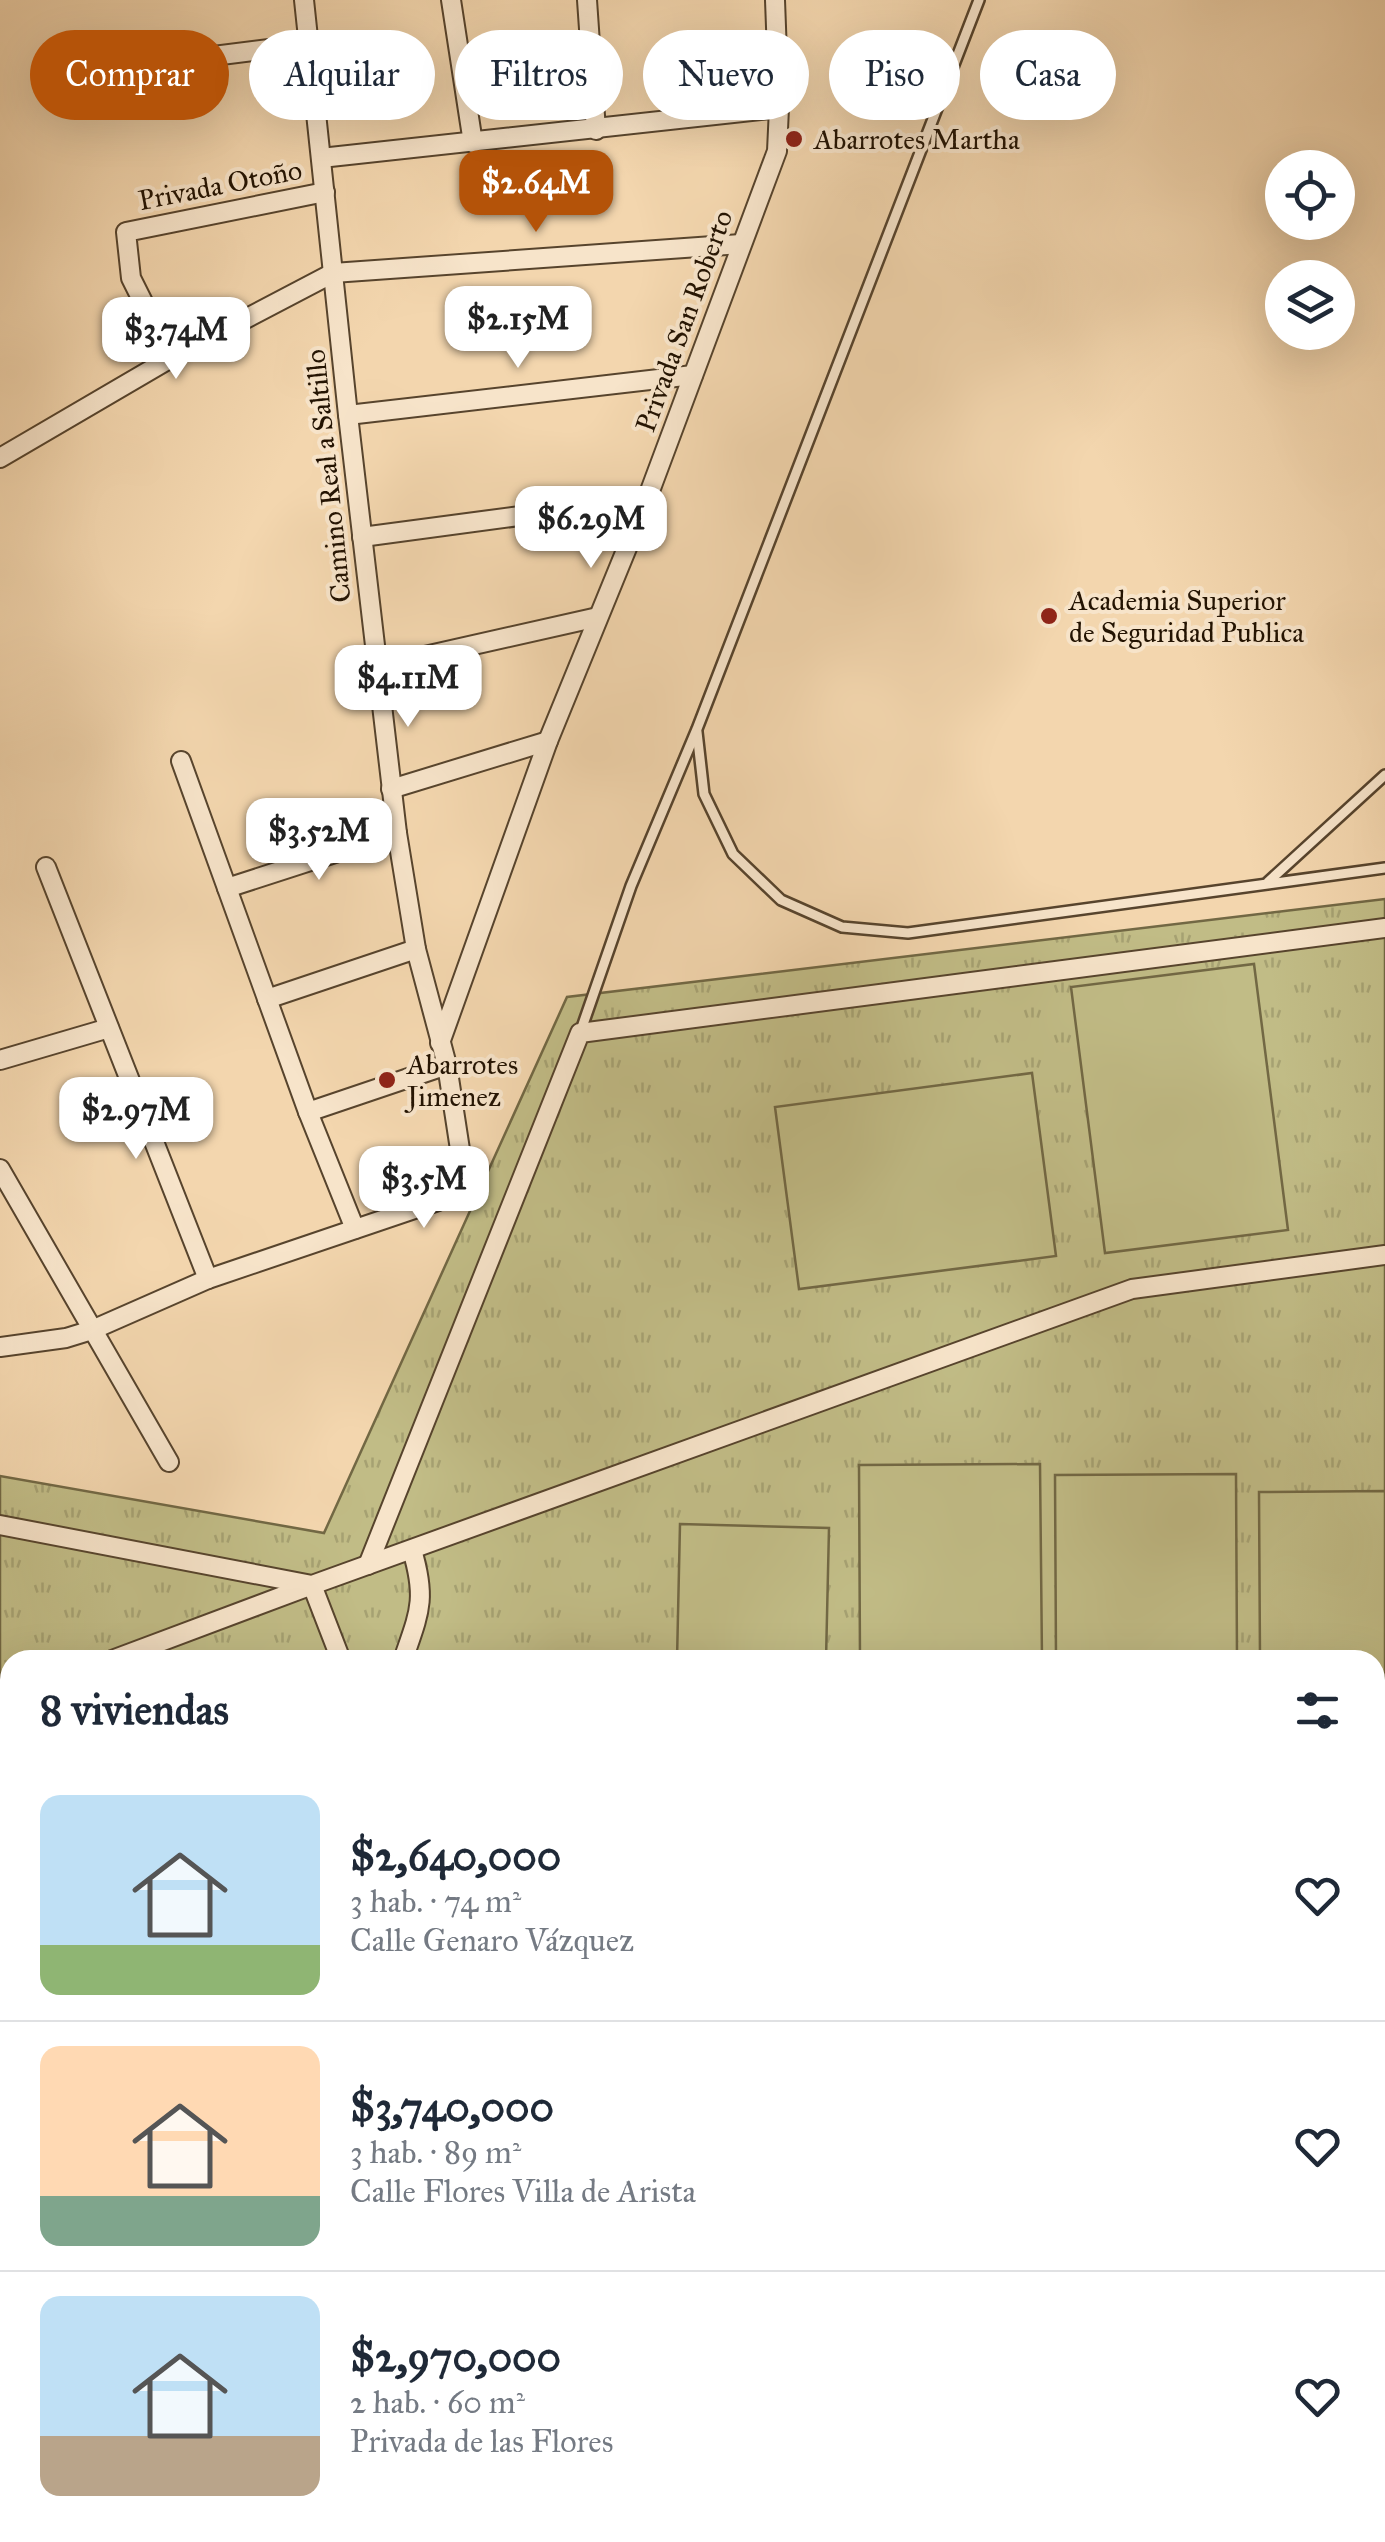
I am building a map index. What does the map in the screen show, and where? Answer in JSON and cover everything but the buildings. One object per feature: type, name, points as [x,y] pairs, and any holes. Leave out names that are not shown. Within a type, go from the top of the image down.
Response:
[{"type":"street","name":"Camino Real a Saltillo","points":[[304,0],[307,30]]},
{"type":"street","points":[[451,0],[473,142]]},
{"type":"street","points":[[587,0],[596,130]]},
{"type":"street","name":"Privada San Roberto","points":[[775,0],[776,30]]},
{"type":"street","name":"Camino Real a Saltillo","points":[[317,120],[397,833],[416,949],[447,1065],[461,1156],[455,1179],[438,1201],[355,1229]]},
{"type":"street","points":[[321,158],[679,120]]},
{"type":"street","name":"Privada San Roberto","points":[[440,1043],[548,742],[647,499],[777,151],[778,120]]},
{"type":"street","name":"Privada Otoño","points":[[171,358],[132,278],[126,232],[325,192]]},
{"type":"street","points":[[0,458],[171,358],[333,272],[742,244]]},
{"type":"street","points":[[348,415],[693,375]]},
{"type":"street","points":[[362,537],[647,499]]},
{"type":"street","points":[[376,667],[598,618]]},
{"type":"street","points":[[391,789],[548,742]]},
{"type":"street","points":[[0,1347],[66,1338],[92,1330],[208,1279],[355,1229],[308,1112],[181,761]]},
{"type":"street","points":[[227,888],[397,833]]},
{"type":"street","points":[[46,866],[208,1279]]},
{"type":"street","points":[[368,1566],[580,1032],[1385,928]]},
{"type":"street","points":[[268,998],[416,949]]},
{"type":"street","points":[[0,1060],[109,1028]]},
{"type":"street","points":[[308,1112],[447,1065]]},
{"type":"street","points":[[0,1169],[169,1462]]},
{"type":"street","points":[[139,1650],[1132,1289],[1385,1255]]},
{"type":"street","points":[[0,1525],[312,1586]]},
{"type":"street","points":[[405,1650],[422,1602],[412,1550]]},
{"type":"street","points":[[312,1586],[337,1650]]},
{"type":"lane","points":[[580,1032],[631,886],[697,729],[979,0]]},
{"type":"lane","points":[[697,729],[704,794],[733,854],[781,900],[842,927],[908,933],[1385,868]]},
{"type":"lane","points":[[1266,884],[1385,775]]},
{"type":"green space","points":[[1385,899],[1385,1650],[0,1650],[0,1476],[324,1533],[567,997]]},
{"type":"green space","points":[[1254,964],[1288,1230],[1105,1253],[1071,987]]},
{"type":"green space","points":[[1032,1073],[1056,1256],[799,1289],[775,1107]]},
{"type":"green space","points":[[1040,1464],[1042,1650],[860,1650],[859,1465]]},
{"type":"green space","points":[[1236,1474],[1237,1650],[1056,1650],[1055,1475]]},
{"type":"green space","points":[[1385,1491],[1385,1650],[1260,1650],[1259,1492]]},
{"type":"green space","points":[[680,1524],[829,1528],[826,1650],[677,1650]]},
{"type":"place","name":"Abarrotes Martha","points":[[794,139]]},
{"type":"place","name":"Academia Superior de Seguridad Publica","points":[[1049,616]]},
{"type":"place","name":"Abarrotes Jimenez","points":[[387,1080]]}]
